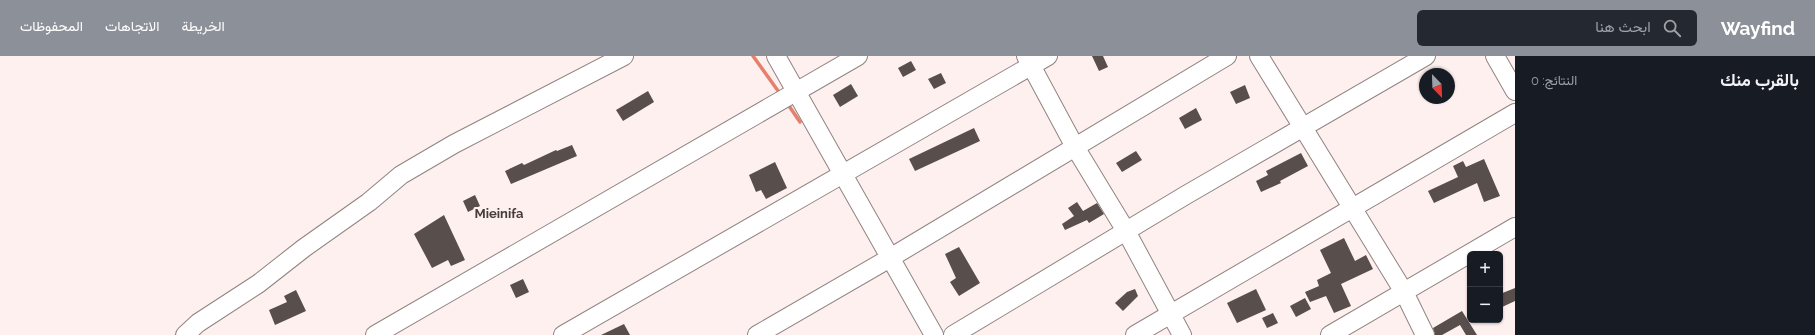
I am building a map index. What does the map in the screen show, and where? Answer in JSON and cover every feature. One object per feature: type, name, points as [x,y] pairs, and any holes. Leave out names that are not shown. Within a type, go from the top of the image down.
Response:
[{"type":"street","points":[[185,335],[198,323],[258,284],[304,248],[369,202],[401,175],[454,144],[624,56]]},
{"type":"street","points":[[776,56],[934,335]]},
{"type":"street","points":[[375,335],[858,56]]},
{"type":"street","points":[[563,335],[843,175],[1028,61],[1048,56]]},
{"type":"street","points":[[757,335],[890,258],[1227,56]]},
{"type":"street","points":[[1259,56],[1404,292],[1426,335]]},
{"type":"street","points":[[953,335],[1126,231],[1426,56]]},
{"type":"street","points":[[1495,56],[1515,91]]},
{"type":"street","points":[[1028,61],[1075,147],[1126,231],[1182,335]]},
{"type":"street","points":[[1135,335],[1515,113]]},
{"type":"street","points":[[1330,335],[1515,227]]},
{"type":"building","points":[[1092,56],[1103,56],[1108,67],[1099,71]]},
{"type":"building","points":[[911,61],[916,70],[903,77],[898,68]]},
{"type":"building","points":[[941,73],[946,83],[934,89],[928,79]]},
{"type":"building","points":[[851,84],[858,96],[840,107],[833,95]]},
{"type":"building","points":[[1245,85],[1250,98],[1236,104],[1230,92]]},
{"type":"building","points":[[648,91],[654,102],[623,121],[616,110]]},
{"type":"building","points":[[1196,108],[1202,120],[1185,129],[1179,118]]},
{"type":"building","points":[[974,128],[980,141],[915,171],[909,159]]},
{"type":"building","points":[[572,145],[577,156],[511,184],[505,171],[522,163],[524,165],[556,150],[557,151]]},
{"type":"building","points":[[1136,151],[1142,160],[1122,172],[1116,163]]},
{"type":"building","points":[[1301,153],[1308,166],[1280,181],[1281,183],[1261,192],[1256,181],[1268,175],[1266,171]]},
{"type":"building","points":[[1484,159],[1500,196],[1484,202],[1477,183],[1434,203],[1428,191],[1458,177],[1453,166],[1463,161],[1466,167]]},
{"type":"building","points":[[775,162],[787,188],[766,199],[761,190],[756,192],[749,175]]},
{"type":"building","points":[[475,195],[480,206],[468,212],[463,201]]},
{"type":"building","points":[[1077,202],[1083,211],[1097,203],[1104,214],[1089,223],[1087,220],[1065,230],[1062,224],[1074,216],[1068,208]]},
{"type":"building","points":[[444,215],[465,260],[451,266],[448,260],[432,268],[414,234]]},
{"type":"building","points":[[1344,238],[1355,261],[1366,255],[1373,269],[1341,284],[1351,306],[1334,313],[1326,296],[1310,302],[1305,292],[1319,286],[1317,280],[1331,273],[1320,250]]},
{"type":"building","points":[[959,247],[980,283],[959,296],[950,282],[956,278],[945,254]]},
{"type":"building","points":[[523,279],[529,292],[516,298],[510,285]]},
{"type":"building","points":[[1515,288],[1515,301],[1503,307],[1503,293]]},
{"type":"building","points":[[1135,289],[1138,296],[1123,311],[1115,303],[1127,292]]},
{"type":"building","points":[[1256,289],[1266,310],[1237,323],[1227,303]]},
{"type":"building","points":[[296,290],[306,311],[275,325],[269,310],[287,302],[284,296]]},
{"type":"building","points":[[1305,298],[1311,309],[1296,317],[1290,306]]},
{"type":"building","points":[[1462,311],[1467,319],[1467,323],[1470,323],[1477,335],[1466,335],[1460,325],[1442,335],[1435,335],[1433,328]]},
{"type":"building","points":[[1273,313],[1278,323],[1267,328],[1262,318]]},
{"type":"building","points":[[624,324],[630,335],[601,335]]},
{"type":"waterway","points":[[753,56],[781,95]]},
{"type":"waterway","points":[[787,103],[800,122]]},
{"type":"district","name":"Mieinifa","points":[[499,213]]}]
